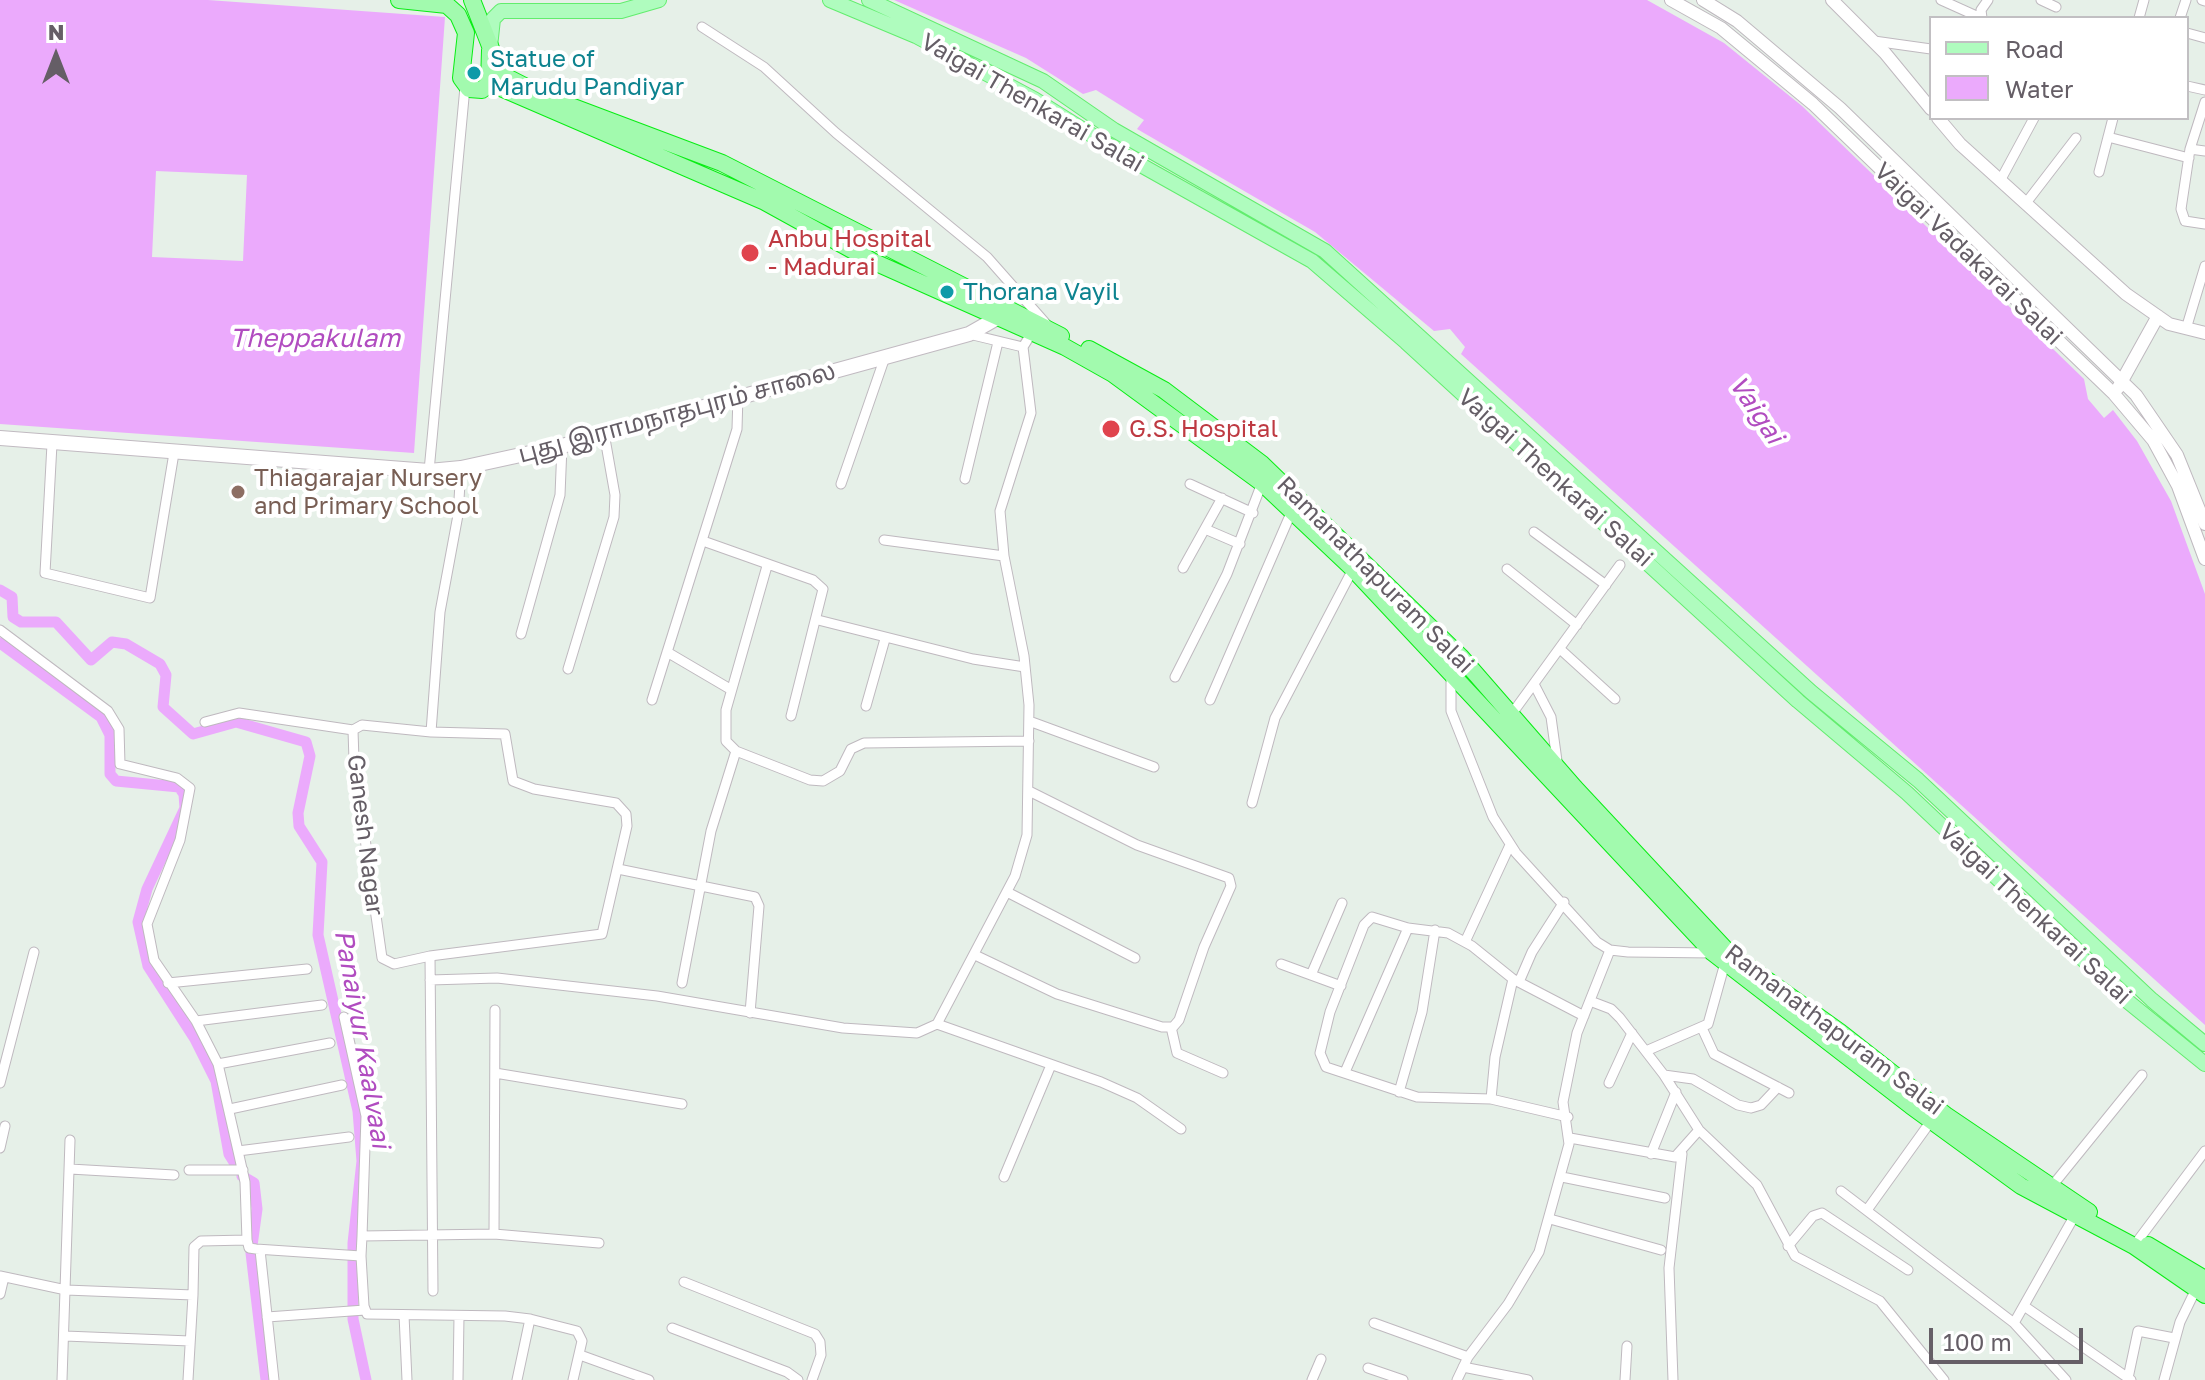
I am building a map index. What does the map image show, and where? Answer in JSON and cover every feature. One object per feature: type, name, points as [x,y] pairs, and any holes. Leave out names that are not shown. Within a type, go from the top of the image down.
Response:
[{"type":"highway","points":[[399,0],[457,7],[466,33],[464,65],[460,73],[465,87],[478,91],[490,76],[490,50]]},
{"type":"highway","name":"Ramanathapuram Salai","points":[[472,0],[490,50],[513,79],[544,96],[722,163],[1004,315],[1027,341],[1065,347],[1113,374],[1262,483],[1353,569],[1450,676],[1719,958],[2021,1186],[2134,1246],[2202,1288]]},
{"type":"highway","points":[[490,76],[513,79]]},
{"type":"highway","name":"Ramanathapuram Salai","points":[[490,76],[765,202],[872,261],[1053,332],[1164,390],[1262,464],[1461,657],[1558,769],[1728,952],[1840,1032],[1947,1116],[2139,1239],[2202,1288]]},
{"type":"main road","points":[[490,50],[493,19],[498,12],[621,11],[659,0]]},
{"type":"main road","name":"Vaigai Thenkarai Salai","points":[[830,0],[916,36],[1034,99],[1130,159],[1312,261],[1406,342],[1798,701],[1907,793],[2126,1000],[2205,1064]]},
{"type":"main road","name":"Vaigai Thenkarai Salai","points":[[869,0],[1043,81],[1114,130],[1325,251],[1811,692],[1918,780],[2152,1000],[2205,1044]]},
{"type":"main road","name":"புது இராமநாதபுரம் சாலை","points":[[0,438],[429,471],[461,468],[562,446],[738,395],[969,334],[1004,315]]},
{"type":"street","name":"Vaigai Vadakarai Salai","points":[[1671,0],[1721,28],[1813,104],[2114,394],[2153,440],[2178,486],[2205,559]]},
{"type":"street","name":"Vaigai Vadakarai Salai","points":[[1703,0],[1737,21],[1840,108],[2136,395],[2177,455],[2205,524]]},
{"type":"street","points":[[1832,0],[1874,41],[1929,107]]},
{"type":"street","points":[[1941,0],[1968,15]]},
{"type":"street","points":[[2041,0],[2056,7]]},
{"type":"street","points":[[702,27],[764,67],[836,133],[987,257],[1065,347]]},
{"type":"street","points":[[1874,41],[1929,49]]},
{"type":"street","points":[[429,471],[465,87]]},
{"type":"street","points":[[2205,102],[2190,154],[2181,218],[2205,224]]},
{"type":"street","points":[[1940,120],[1960,144],[2126,294],[2158,316],[2186,329],[2205,333]]},
{"type":"street","points":[[2000,181],[2033,120]]},
{"type":"street","points":[[2099,172],[2112,120]]},
{"type":"street","points":[[2108,137],[2190,154],[2205,151]]},
{"type":"street","points":[[2026,203],[2076,138]]},
{"type":"street","points":[[2186,329],[2205,266]]},
{"type":"street","points":[[2114,394],[2158,316]]},
{"type":"street","points":[[430,980],[497,978],[657,996],[843,1028],[917,1033],[937,1024],[1007,892],[1027,835],[1029,721],[1025,667],[1004,556],[1000,511],[1031,413],[1027,341],[998,342],[969,334]]},
{"type":"street","points":[[965,479],[998,342]]},
{"type":"street","points":[[841,484],[885,357]]},
{"type":"street","points":[[652,700],[737,429],[738,395]]},
{"type":"street","points":[[568,669],[614,517],[615,495],[604,433]]},
{"type":"street","points":[[52,444],[45,573],[150,598],[174,453]]},
{"type":"street","points":[[521,634],[560,495],[562,446]]},
{"type":"street","points":[[431,732],[440,612],[458,515],[461,468]]},
{"type":"street","points":[[1175,677],[1240,544],[1262,483]]},
{"type":"street","points":[[1190,484],[1253,513]]},
{"type":"street","points":[[1183,568],[1222,498]]},
{"type":"street","points":[[1210,700],[1291,513]]},
{"type":"street","points":[[1205,529],[1240,544]]},
{"type":"street","points":[[1534,532],[1606,585]]},
{"type":"street","points":[[884,540],[1004,556]]},
{"type":"street","points":[[703,541],[819,583],[823,599],[801,667],[791,716]]},
{"type":"street","points":[[1511,715],[1620,565]]},
{"type":"street","points":[[767,566],[730,689],[726,741],[736,751],[810,780],[823,781],[840,771],[851,749],[864,743],[1029,741]]},
{"type":"street","points":[[1252,803],[1275,718],[1353,569]]},
{"type":"street","points":[[1507,569],[1577,625]]},
{"type":"street","points":[[818,620],[885,639],[1025,667]]},
{"type":"street","points":[[0,630],[108,711],[119,729],[120,764],[177,778],[190,788],[180,840],[147,924],[154,960],[196,1021],[218,1064],[244,1175],[274,1380]]},
{"type":"street","points":[[866,706],[885,639]]},
{"type":"street","points":[[1560,649],[1615,699]]},
{"type":"street","points":[[667,652],[730,689]]},
{"type":"street","points":[[1461,657],[1450,676],[1451,711],[1493,817],[1510,845],[1597,942],[1610,950],[1719,958],[1711,1019],[1702,1028],[1646,1051]]},
{"type":"street","points":[[1534,684],[1551,717],[1558,769]]},
{"type":"street","points":[[205,722],[239,713],[353,730]]},
{"type":"street","points":[[1029,721],[1154,767]]},
{"type":"street","name":"Ganesh Nagar","points":[[430,956],[394,964],[382,958],[354,761],[353,730],[362,725],[431,732],[499,732],[508,741],[510,777],[520,786],[605,801],[622,807],[627,826],[618,869]]},
{"type":"street","points":[[682,983],[711,831],[736,751]]},
{"type":"street","points":[[1029,791],[1137,845],[1231,880],[1179,1020],[1171,1027]]},
{"type":"street","points":[[1465,942],[1510,845]]},
{"type":"street","points":[[433,1291],[430,956],[602,934],[618,869],[753,896],[759,906],[750,1013]]},
{"type":"street","points":[[1007,892],[1135,958]]},
{"type":"street","points":[[1491,1099],[1495,1057],[1516,981],[1564,902]]},
{"type":"street","points":[[1311,975],[1342,903]]},
{"type":"street","points":[[1568,1117],[1491,1099],[1427,1099],[1326,1067],[1321,1058],[1330,1012],[1368,919],[1377,917],[1408,928],[1435,930],[1465,942],[1516,981],[1584,1016]]},
{"type":"street","points":[[1345,1072],[1408,928]]},
{"type":"street","points":[[1399,1092],[1422,1012],[1435,930]]},
{"type":"street","points":[[1457,1380],[1539,1252],[1562,1177],[1570,1138],[1564,1096],[1584,1016],[1610,950]]},
{"type":"street","points":[[0,1083],[34,952]]},
{"type":"street","points":[[975,955],[1057,994],[1171,1027]]},
{"type":"street","points":[[1281,964],[1341,986]]},
{"type":"street","points":[[168,983],[307,969]]},
{"type":"street","points":[[1590,1001],[1611,1009],[1664,1075],[1699,1130],[1757,1185],[1788,1246],[1807,1264],[1880,1301],[1944,1380]]},
{"type":"street","points":[[196,1021],[322,1005]]},
{"type":"street","points":[[494,1234],[495,1010]]},
{"type":"street","points":[[344,1017],[366,1116],[362,1236],[354,1256],[361,1310]]},
{"type":"street","points":[[937,1024],[1137,1098],[1181,1129]]},
{"type":"street","points":[[1171,1027],[1177,1053],[1223,1073]]},
{"type":"street","points":[[1702,1028],[1714,1054],[1789,1093]]},
{"type":"street","points":[[1609,1083],[1632,1033]]},
{"type":"street","points":[[218,1064],[330,1043]]},
{"type":"street","points":[[1004,1177],[1051,1065]]},
{"type":"street","points":[[495,1073],[682,1104]]},
{"type":"street","points":[[1664,1075],[1693,1079],[1738,1105],[1751,1108],[1761,1105],[1778,1087]]},
{"type":"street","points":[[2052,1186],[2142,1075]]},
{"type":"street","points":[[230,1109],[342,1085]]},
{"type":"street","points":[[1651,1154],[1676,1092]]},
{"type":"street","points":[[1867,1210],[1931,1121]]},
{"type":"street","points":[[0,1148],[5,1126]]},
{"type":"street","points":[[1673,1380],[1669,1268],[1682,1154],[1699,1130]]},
{"type":"street","points":[[238,1151],[349,1137]]},
{"type":"street","points":[[1570,1138],[1671,1157],[1682,1154]]},
{"type":"street","points":[[62,1380],[70,1140]]},
{"type":"street","points":[[2139,1239],[2205,1151]]},
{"type":"street","points":[[70,1169],[174,1175]]},
{"type":"street","points":[[189,1170],[244,1175]]},
{"type":"street","points":[[1562,1177],[1665,1198]]},
{"type":"street","points":[[1841,1191],[2014,1323],[2066,1380]]},
{"type":"street","points":[[1788,1246],[1813,1216],[1822,1213],[1908,1270]]},
{"type":"street","points":[[2014,1323],[2075,1215]]},
{"type":"street","points":[[1550,1219],[1661,1250]]},
{"type":"street","points":[[362,1236],[494,1234],[599,1243]]},
{"type":"street","points":[[188,1380],[195,1244],[201,1241],[354,1256]]},
{"type":"street","points":[[0,1294],[2,1277],[66,1290],[193,1295]]},
{"type":"street","points":[[684,1282],[815,1334],[820,1342],[821,1355],[812,1380]]},
{"type":"street","points":[[2164,1380],[2174,1338],[2202,1288]]},
{"type":"street","points":[[2024,1306],[2130,1379],[2138,1331],[2174,1338]]},
{"type":"street","points":[[267,1317],[361,1310],[373,1316],[530,1319],[577,1331],[582,1341],[573,1380]]},
{"type":"street","points":[[404,1315],[407,1380]]},
{"type":"street","points":[[458,1380],[459,1316]]},
{"type":"street","points":[[517,1380],[530,1319]]},
{"type":"street","points":[[1374,1323],[1508,1378],[1528,1380]]},
{"type":"street","points":[[672,1328],[798,1380]]},
{"type":"street","points":[[65,1336],[190,1341]]},
{"type":"street","points":[[1625,1380],[1627,1346]]},
{"type":"street","points":[[580,1355],[649,1380]]},
{"type":"street","points":[[1312,1380],[1321,1359]]},
{"type":"street","points":[[1368,1368],[1403,1380]]},
{"type":"water","name":"Theppakulam","points":[[0,0],[208,0],[445,17],[414,453],[0,424]],"holes":[[[156,171],[247,175],[243,261],[152,257]]]},
{"type":"water","name":"Vaigai","points":[[894,0],[1647,0],[1724,43],[1802,106],[2084,379],[2088,399],[2104,418],[2113,410],[2137,441],[2171,501],[2205,594],[2205,1025],[1461,354],[1465,347],[1450,329],[1434,331],[1315,232],[1137,129],[1144,120],[1096,90],[1083,94],[1026,58]]},
{"type":"waterway","name":"Panaiyur Kaalvaai","points":[[0,590],[12,597],[13,617],[21,622],[56,622],[91,660],[112,642],[126,644],[160,664],[166,675],[163,707],[193,734],[236,722],[306,742],[310,756],[298,813],[299,826],[322,862],[318,935],[358,1111],[362,1161],[353,1243],[353,1319],[366,1380]]},
{"type":"waterway","points":[[0,643],[101,717],[110,735],[110,774],[116,781],[179,787],[184,794],[185,808],[147,889],[138,922],[148,966],[195,1039],[216,1081],[229,1154],[234,1162]]},
{"type":"waterway","points":[[242,1176],[254,1183],[257,1209],[251,1253],[266,1380]]},
{"type":"place","name":"Statue of Marudu Pandiyar","points":[[474,73]]},
{"type":"place","name":"Anbu Hospital - Madurai","points":[[750,253]]},
{"type":"place","name":"Thorana Vayil","points":[[947,292]]},
{"type":"place","name":"G.S. Hospital","points":[[1111,429]]},
{"type":"place","name":"Thiagarajar Nursery and Primary School","points":[[238,492]]}]
